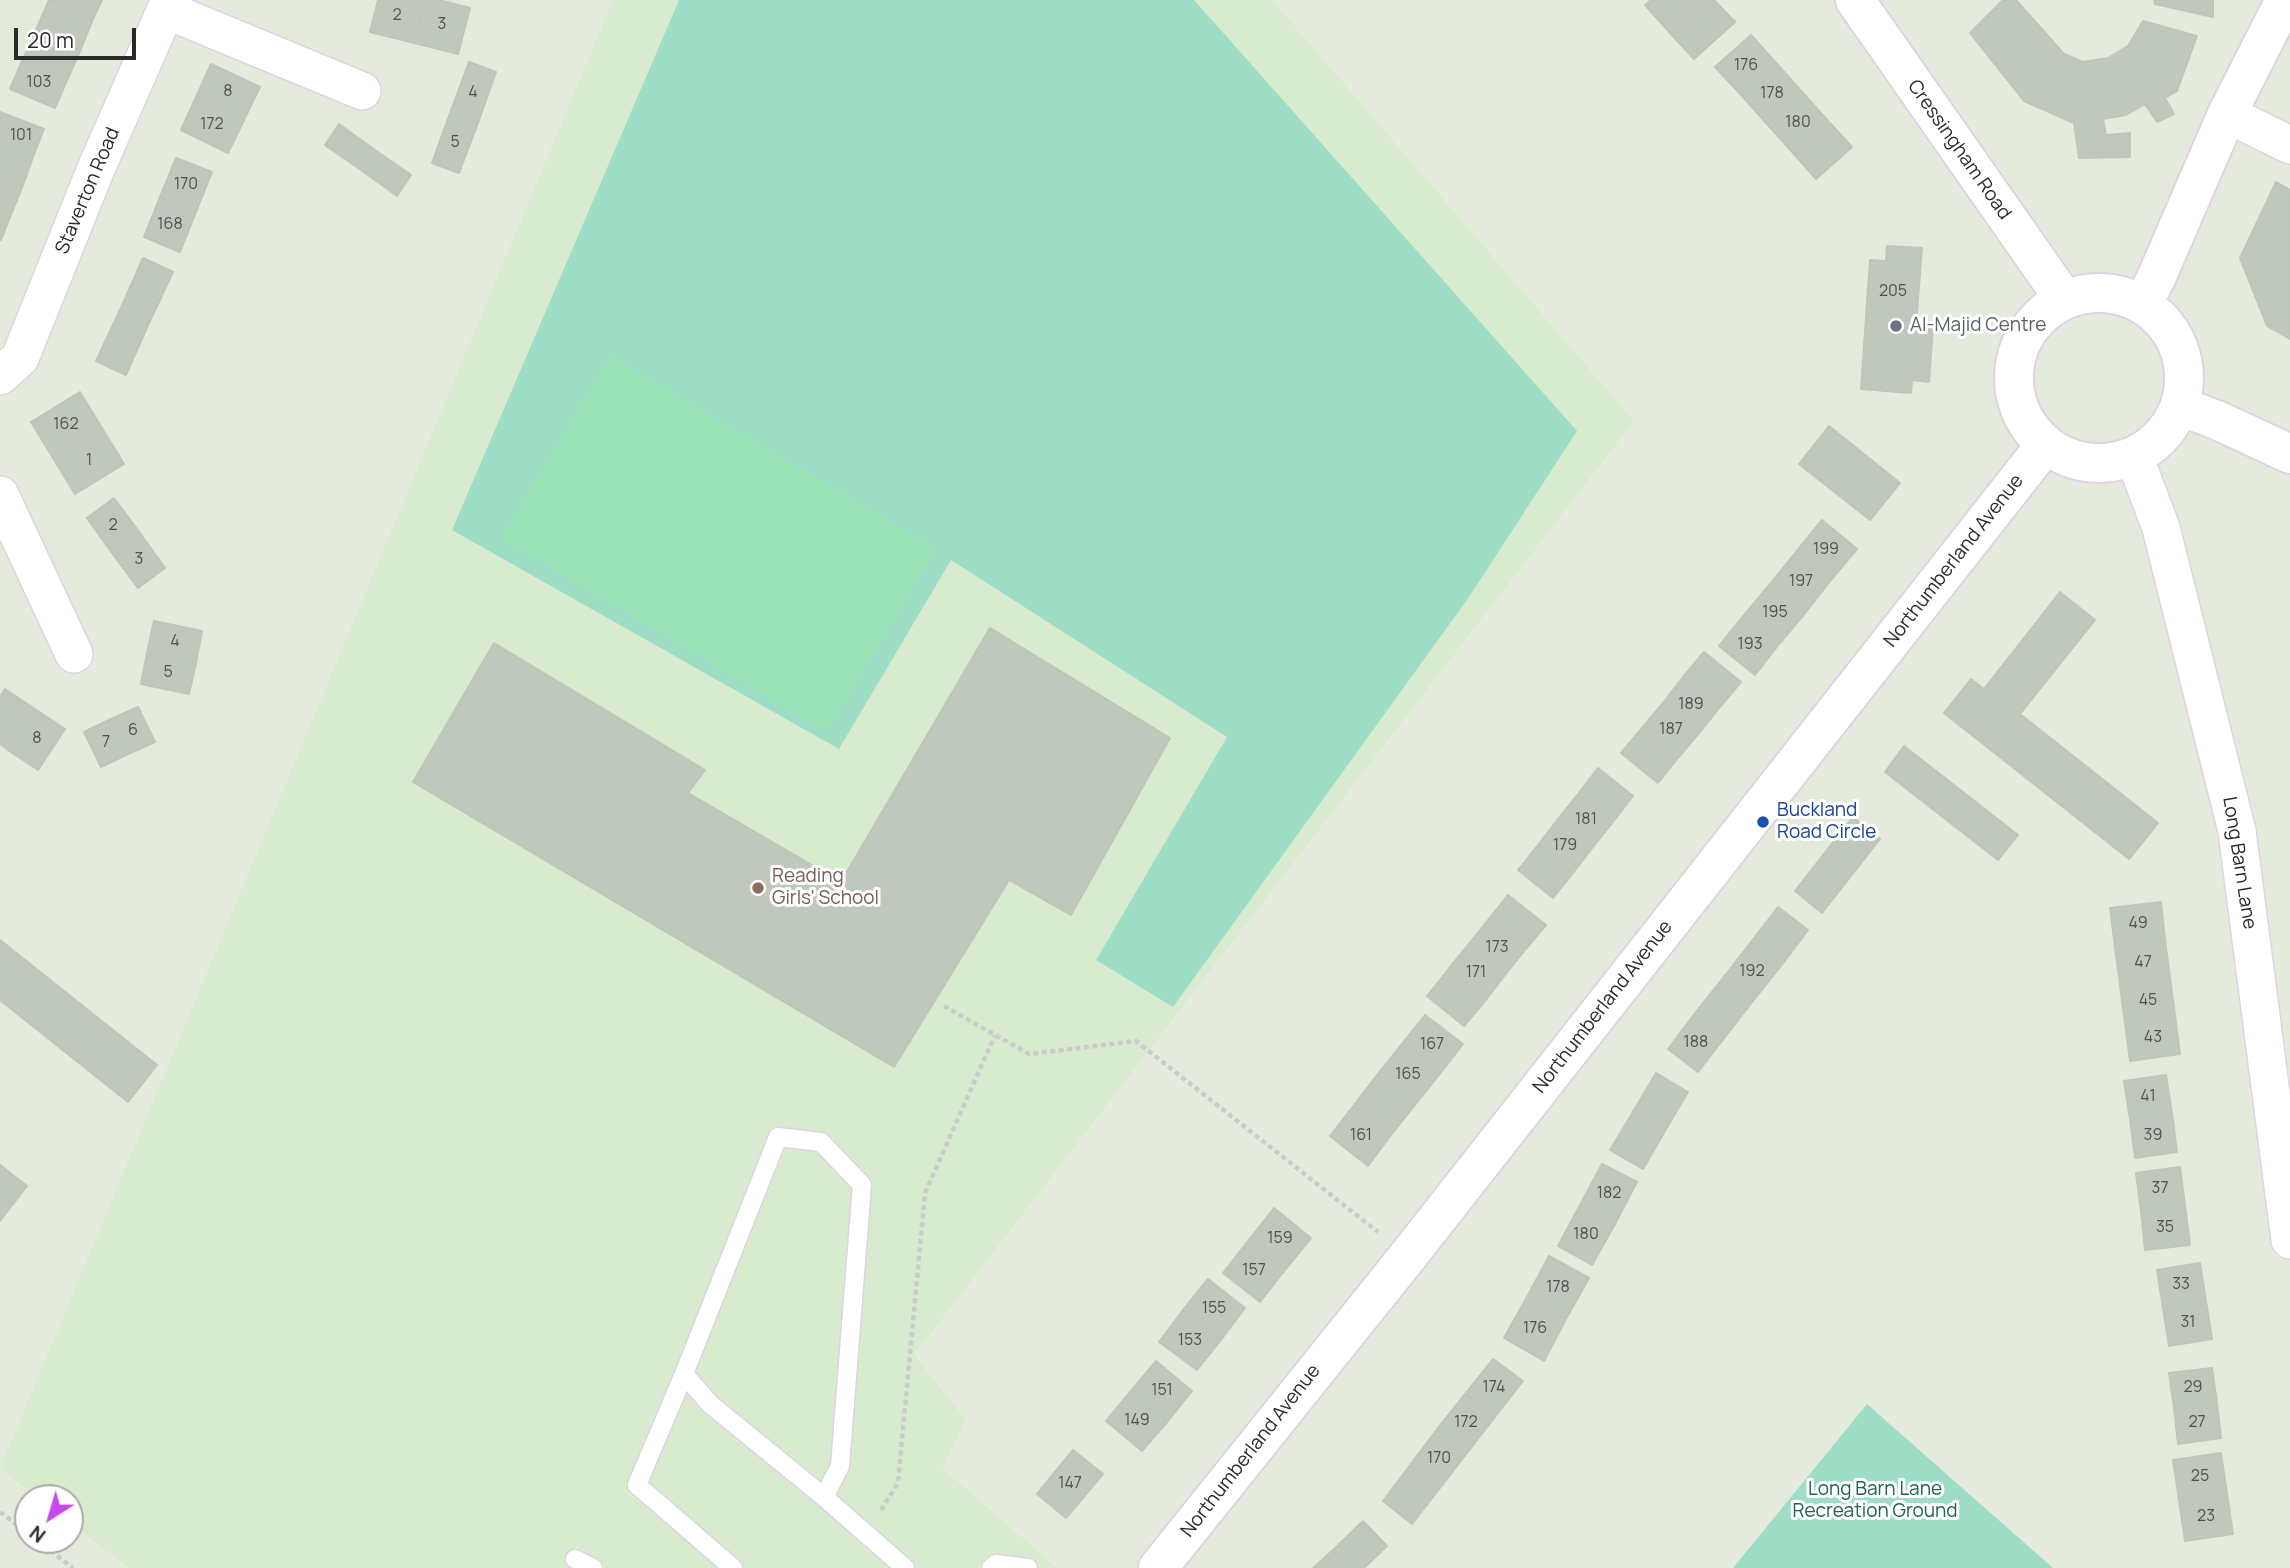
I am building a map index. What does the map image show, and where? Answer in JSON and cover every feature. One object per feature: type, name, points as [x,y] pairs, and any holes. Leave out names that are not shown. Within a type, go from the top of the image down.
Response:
[{"type":"street","name":"Cressingham Road","points":[[1855,0],[2064,299]]},
{"type":"street","points":[[2143,304],[2227,114],[2285,0]]},
{"type":"street","points":[[168,5],[362,91]]},
{"type":"street","name":"Staverton Road","points":[[0,376],[19,358],[95,172],[168,5]]},
{"type":"street","points":[[2227,114],[2290,145]]},
{"type":"street","points":[[2092,292],[2120,294],[2143,304],[2167,326],[2180,350],[2185,378],[2180,406],[2169,426],[2154,444],[2134,456],[2112,462],[2088,463],[2066,456],[2046,444],[2026,423],[2015,396],[2014,366],[2022,339],[2039,316],[2064,299],[2092,292]]},
{"type":"street","points":[[2180,406],[2290,454]]},
{"type":"street","name":"Northumberland Avenue","points":[[1158,1568],[1408,1256],[2046,444]]},
{"type":"street","name":"Long Barn Lane","points":[[2134,456],[2161,528],[2237,831],[2290,1240]]},
{"type":"street","points":[[0,495],[74,653]]},
{"type":"lane","points":[[733,1568],[637,1485],[778,1137],[821,1142],[862,1185],[839,1466],[824,1497]]},
{"type":"lane","points":[[684,1374],[709,1404],[824,1497],[905,1568]]},
{"type":"lane","points":[[575,1559],[593,1568]]},
{"type":"lane","points":[[991,1568],[996,1564],[1028,1568]]},
{"type":"path","points":[[944,1006],[1029,1054],[1136,1041],[1408,1256]]},
{"type":"path","points":[[866,1534],[898,1483],[925,1193],[995,1035]]},
{"type":"path","points":[[56,1554],[74,1568]]},
{"type":"shaded area","name":"Reading Girls' School","points":[[613,0],[1272,0],[1634,421],[914,1355],[966,1420],[942,1468],[1057,1568],[129,1568],[84,1534],[84,1484],[20,1484],[0,1468]]},
{"type":"green space","points":[[679,0],[1194,0],[1577,431],[1469,597],[1173,1007],[1096,960],[1227,737],[951,560],[839,749],[452,530]]},
{"type":"green space","points":[[610,355],[936,549],[827,732],[501,538]]},
{"type":"green space","name":"Long Barn Lane Recreation Ground","points":[[1867,1404],[2053,1568],[1733,1568]]},
{"type":"building","points":[[49,0],[102,0],[93,19]]},
{"type":"building","points":[[49,0],[93,19],[81,49],[36,30]]},
{"type":"building","points":[[378,0],[425,0],[414,43],[370,32]]},
{"type":"building","points":[[425,0],[439,0],[470,8],[458,54],[414,43]]},
{"type":"building","points":[[1651,0],[1708,0],[1671,34],[1645,5]]},
{"type":"building","points":[[1708,0],[1714,0],[1735,22],[1694,59],[1671,34]]},
{"type":"building","points":[[2003,0],[2016,0],[2064,54],[2083,62],[2108,58],[2128,46],[2143,21],[2197,36],[2177,91],[2165,98],[2174,114],[2157,122],[2145,104],[2126,115],[2103,119],[2106,135],[2130,133],[2130,157],[2079,158],[2074,123],[2024,101],[1970,33]]},
{"type":"building","points":[[2154,0],[2213,0],[2213,17],[2155,4]]},
{"type":"building","points":[[36,30],[81,49],[68,78],[23,59]]},
{"type":"building","points":[[1751,35],[1777,64],[1742,96],[1715,67]]},
{"type":"building","points":[[23,59],[68,78],[55,108],[10,89]]},
{"type":"building","points":[[469,62],[496,72],[478,123],[450,113]]},
{"type":"building","points":[[211,64],[260,87],[244,120],[196,97]]},
{"type":"building","points":[[1777,64],[1803,93],[1767,124],[1742,96]]},
{"type":"building","points":[[1803,93],[1829,122],[1794,154],[1767,124]]},
{"type":"building","points":[[196,97],[244,120],[228,153],[181,130]]},
{"type":"building","points":[[0,112],[44,129],[33,157],[0,144]]},
{"type":"building","points":[[450,113],[478,123],[459,173],[432,163]]},
{"type":"building","points":[[1829,122],[1852,147],[1816,179],[1794,154]]},
{"type":"building","points":[[339,124],[375,150],[361,170],[325,145]]},
{"type":"building","points":[[0,144],[33,157],[23,185],[0,176]]},
{"type":"building","points":[[375,150],[411,175],[397,196],[361,170]]},
{"type":"building","points":[[176,158],[212,172],[196,212],[160,197]]},
{"type":"building","points":[[0,176],[23,185],[12,212],[0,207]]},
{"type":"building","points":[[2276,182],[2290,190],[2290,339],[2267,326],[2240,258]]},
{"type":"building","points":[[160,197],[196,212],[180,252],[144,237]]},
{"type":"building","points":[[0,207],[12,212],[1,240],[0,239]]},
{"type":"building","points":[[1887,246],[1922,248],[1916,324],[1933,325],[1929,382],[1912,380],[1911,393],[1861,389],[1870,260],[1886,261]]},
{"type":"building","points":[[143,258],[173,272],[149,323],[120,310]]},
{"type":"building","points":[[120,310],[149,323],[126,375],[96,361]]},
{"type":"building","points":[[80,392],[102,428],[53,458],[31,422]]},
{"type":"building","points":[[1829,426],[1900,483],[1870,520],[1799,464]]},
{"type":"building","points":[[102,428],[124,464],[75,494],[53,458]]},
{"type":"building","points":[[114,498],[140,533],[112,553],[87,518]]},
{"type":"building","points":[[1822,520],[1857,549],[1831,580],[1796,552]]},
{"type":"building","points":[[140,533],[165,568],[138,588],[112,553]]},
{"type":"building","points":[[1796,552],[1831,580],[1806,612],[1771,583]]},
{"type":"building","points":[[1771,583],[1806,612],[1780,643],[1745,614]]},
{"type":"building","points":[[2060,592],[2095,620],[2020,714],[2158,823],[2129,859],[1944,713],[1971,679],[1984,689]]},
{"type":"building","points":[[1745,614],[1780,643],[1755,675],[1719,646]]},
{"type":"building","points":[[154,621],[202,631],[196,663],[147,653]]},
{"type":"building","points":[[990,628],[1170,738],[1071,915],[1009,880],[894,1067],[413,782],[494,643],[705,770],[688,793],[841,882]]},
{"type":"building","points":[[1704,652],[1741,682],[1720,707],[1683,677]]},
{"type":"building","points":[[147,653],[196,663],[189,694],[141,684]]},
{"type":"building","points":[[1683,677],[1720,707],[1699,733],[1663,703]]},
{"type":"building","points":[[5,689],[35,709],[8,750],[0,744],[0,697]]},
{"type":"building","points":[[1663,703],[1699,733],[1678,758],[1642,728]]},
{"type":"building","points":[[138,707],[155,742],[128,754],[111,719]]},
{"type":"building","points":[[35,709],[65,729],[38,770],[8,750]]},
{"type":"building","points":[[111,719],[128,754],[101,767],[84,732]]},
{"type":"building","points":[[1642,728],[1678,758],[1658,783],[1621,753]]},
{"type":"building","points":[[1904,746],[2018,835],[1998,860],[1885,772]]},
{"type":"building","points":[[1598,768],[1633,796],[1613,822],[1578,794]]},
{"type":"building","points":[[1578,794],[1613,822],[1593,847],[1558,819]]},
{"type":"building","points":[[1853,817],[1880,839],[1851,876],[1823,855]]},
{"type":"building","points":[[1558,819],[1593,847],[1573,873],[1538,845]]},
{"type":"building","points":[[1538,845],[1573,873],[1553,898],[1518,870]]},
{"type":"building","points":[[1823,855],[1851,876],[1822,913],[1795,891]]},
{"type":"building","points":[[1508,895],[1546,925],[1525,950],[1488,920]]},
{"type":"building","points":[[2161,902],[2165,940],[2115,947],[2110,908]]},
{"type":"building","points":[[1778,907],[1808,930],[1781,966],[1751,942]]},
{"type":"building","points":[[1488,920],[1525,950],[1505,975],[1468,945]]},
{"type":"building","points":[[0,940],[157,1065],[128,1102],[0,1000]]},
{"type":"building","points":[[2165,940],[2170,978],[2120,985],[2115,947]]},
{"type":"building","points":[[1751,942],[1781,966],[1753,1001],[1723,978]]},
{"type":"building","points":[[1468,945],[1505,975],[1485,1001],[1447,971]]},
{"type":"building","points":[[1447,971],[1485,1001],[1464,1026],[1427,996]]},
{"type":"building","points":[[1723,978],[1753,1001],[1725,1037],[1695,1013]]},
{"type":"building","points":[[2170,978],[2175,1016],[2125,1023],[2120,985]]},
{"type":"building","points":[[1695,1013],[1725,1037],[1698,1072],[1668,1049]]},
{"type":"building","points":[[1425,1015],[1463,1044],[1439,1075],[1401,1045]]},
{"type":"building","points":[[2175,1016],[2180,1054],[2130,1061],[2125,1023]]},
{"type":"building","points":[[1401,1045],[1439,1075],[1415,1105],[1377,1075]]},
{"type":"building","points":[[1656,1073],[1688,1092],[1665,1131],[1633,1112]]},
{"type":"building","points":[[1377,1075],[1415,1105],[1391,1135],[1354,1105]]},
{"type":"building","points":[[2166,1075],[2172,1113],[2130,1119],[2124,1081]]},
{"type":"building","points":[[1354,1105],[1391,1135],[1368,1166],[1330,1136]]},
{"type":"building","points":[[1633,1112],[1665,1131],[1643,1169],[1610,1150]]},
{"type":"building","points":[[2172,1113],[2177,1152],[2135,1158],[2130,1119]]},
{"type":"building","points":[[1602,1164],[1637,1182],[1615,1224],[1580,1205]]},
{"type":"building","points":[[0,1165],[27,1186],[0,1221]]},
{"type":"building","points":[[2180,1167],[2185,1206],[2141,1211],[2136,1173]]},
{"type":"building","points":[[1580,1205],[1615,1224],[1592,1265],[1558,1246]]},
{"type":"building","points":[[2185,1206],[2190,1245],[2145,1250],[2141,1211]]},
{"type":"building","points":[[1274,1208],[1311,1238],[1285,1270],[1248,1241]]},
{"type":"building","points":[[1248,1241],[1285,1270],[1260,1302],[1223,1273]]},
{"type":"building","points":[[1549,1256],[1589,1278],[1566,1319],[1527,1297]]},
{"type":"building","points":[[2200,1263],[2206,1301],[2163,1308],[2157,1270]]},
{"type":"building","points":[[1208,1279],[1245,1308],[1221,1340],[1183,1310]]},
{"type":"building","points":[[1527,1297],[1566,1319],[1544,1361],[1504,1338]]},
{"type":"building","points":[[2206,1301],[2212,1339],[2169,1346],[2163,1308]]},
{"type":"building","points":[[1183,1310],[1221,1340],[1197,1370],[1159,1342]]},
{"type":"building","points":[[1493,1359],[1523,1381],[1495,1417],[1465,1394]]},
{"type":"building","points":[[1156,1361],[1192,1391],[1168,1421],[1131,1391]]},
{"type":"building","points":[[2212,1368],[2217,1403],[2174,1408],[2169,1373]]},
{"type":"building","points":[[1131,1391],[1168,1421],[1142,1451],[1106,1421]]},
{"type":"building","points":[[1465,1394],[1495,1417],[1467,1453],[1437,1429]]},
{"type":"building","points":[[2217,1403],[2221,1438],[2178,1444],[2174,1408]]},
{"type":"building","points":[[1437,1429],[1467,1453],[1440,1488],[1410,1465]]},
{"type":"building","points":[[1073,1450],[1103,1474],[1066,1518],[1037,1494]]},
{"type":"building","points":[[2221,1453],[2227,1494],[2179,1500],[2173,1460]]},
{"type":"building","points":[[1410,1465],[1440,1488],[1412,1524],[1383,1501]]},
{"type":"building","points":[[2227,1494],[2233,1534],[2185,1541],[2179,1500]]},
{"type":"building","points":[[1363,1521],[1387,1546],[1364,1568],[1348,1568],[1332,1551]]},
{"type":"building","points":[[1332,1551],[1348,1568],[1313,1568]]},
{"type":"place","name":"Al-Majid Centre","points":[[1896,326]]},
{"type":"place","name":"Buckland Road Circle","points":[[1763,822]]},
{"type":"place","name":"Reading Girls' School","points":[[758,888]]}]
